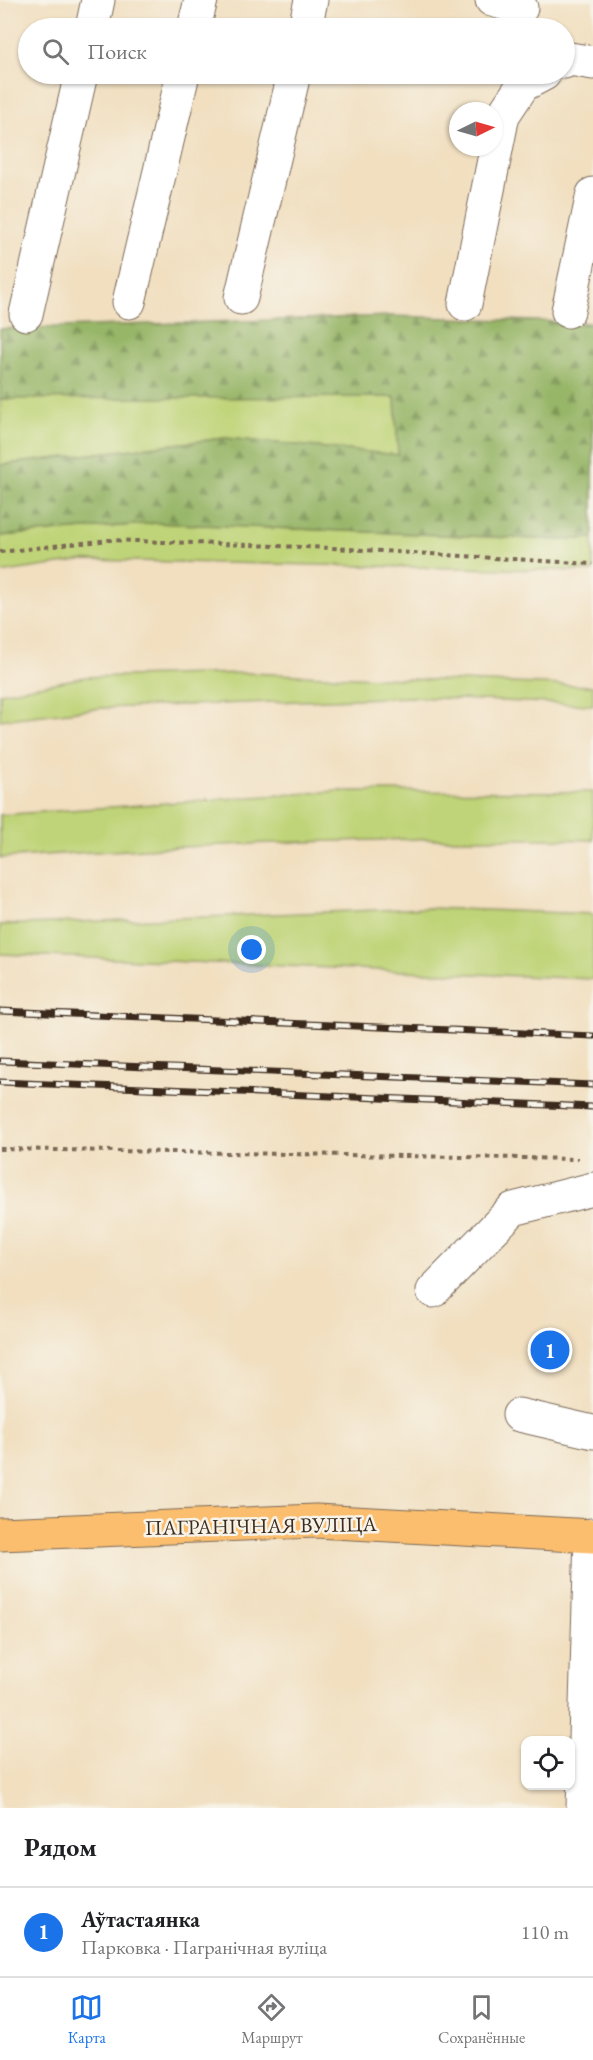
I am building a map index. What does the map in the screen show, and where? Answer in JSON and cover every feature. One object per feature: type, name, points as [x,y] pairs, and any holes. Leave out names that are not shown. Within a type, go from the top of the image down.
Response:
[{"type":"main road","name":"ПАГРАНІЧНАЯ ВУЛІЦА","points":[[0,1534],[316,1521],[592,1535]]},
{"type":"street","points":[[94,18],[98,0]]},
{"type":"street","points":[[196,18],[201,0]]},
{"type":"street","points":[[306,18],[311,0]]},
{"type":"street","points":[[575,60],[593,63]]},
{"type":"street","points":[[26,314],[79,84]]},
{"type":"street","points":[[129,302],[181,84]]},
{"type":"street","points":[[241,298],[292,84]]},
{"type":"street","points":[[465,304],[503,115],[525,84]]},
{"type":"street","points":[[568,311],[593,194]]},
{"type":"street","points":[[433,1291],[513,1209],[593,1189]]},
{"type":"street","points":[[519,1415],[593,1432]]},
{"type":"street","points":[[583,1808],[592,1535]]},
{"type":"path","points":[[0,552],[109,540],[332,548],[593,564]]},
{"type":"path","points":[[0,1149],[581,1159]]},
{"type":"green space","points":[[392,316],[593,323],[593,538],[561,540],[156,523],[0,536],[0,465],[225,438],[398,455],[395,397],[0,399],[0,329]]},
{"type":"green space","points":[[395,397],[398,455],[225,438],[0,465],[0,399]]},
{"type":"green space","points":[[156,523],[561,540],[593,538],[593,571],[85,560],[0,573],[0,536]]},
{"type":"green space","points":[[246,673],[593,686],[593,705],[412,697],[102,708],[0,720],[0,693],[86,677]]},
{"type":"green space","points":[[338,791],[593,792],[593,840],[445,839],[296,842],[0,858],[0,815]]},
{"type":"green space","points":[[429,908],[593,914],[593,979],[0,954],[0,925]]},
{"type":"railway","points":[[0,1011],[593,1036]]},
{"type":"railway","points":[[0,1061],[593,1085]]},
{"type":"railway","points":[[0,1082],[593,1107]]},
{"type":"place","name":"Аўтастаянка","points":[[550,1350]]}]
